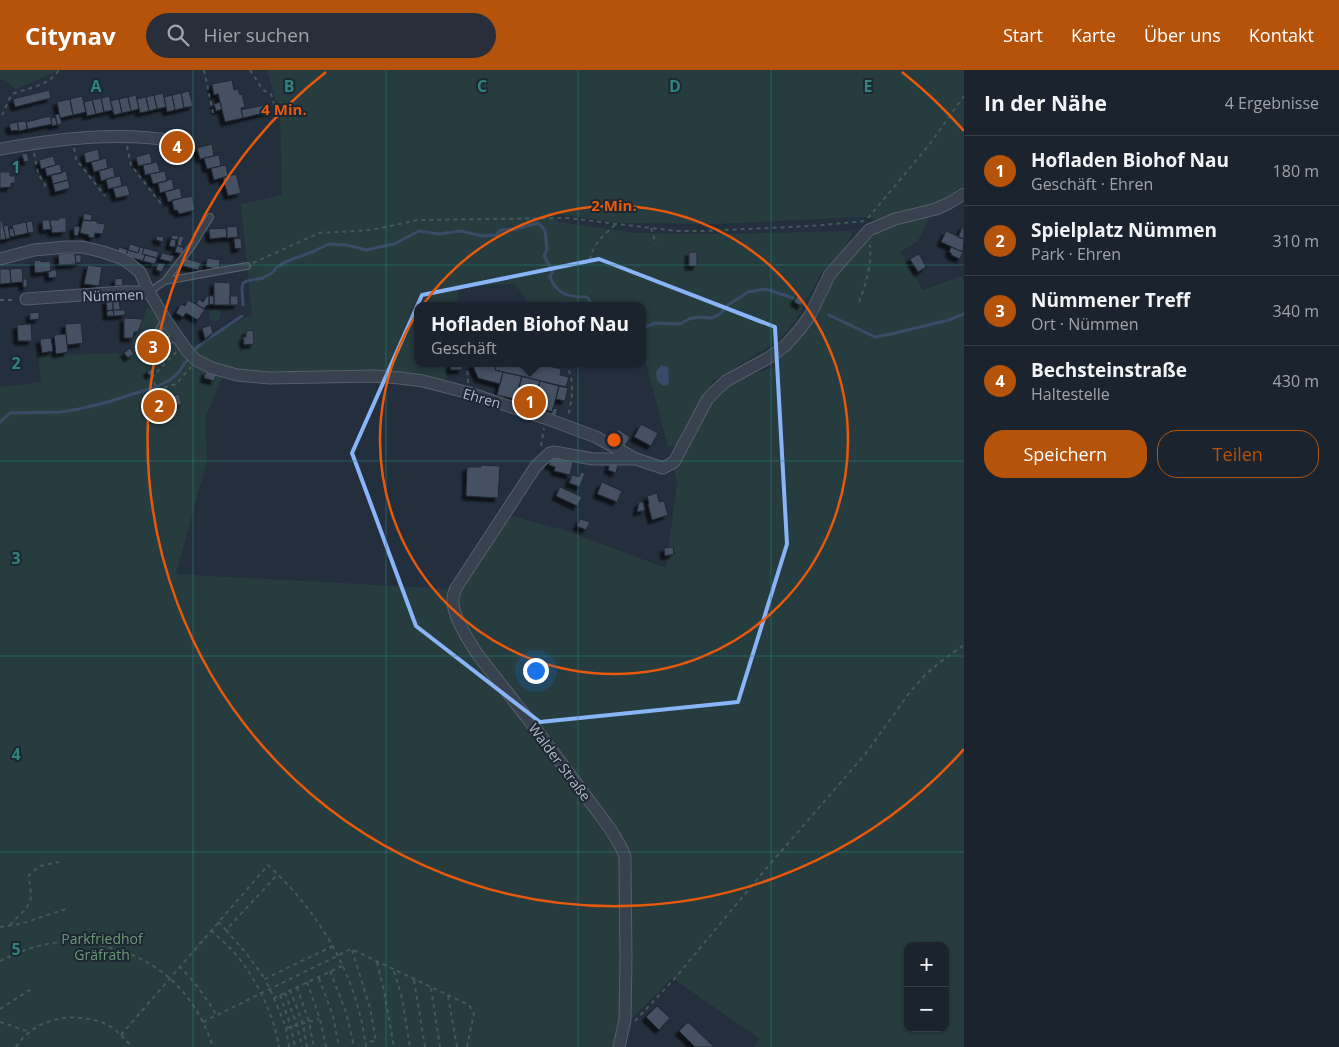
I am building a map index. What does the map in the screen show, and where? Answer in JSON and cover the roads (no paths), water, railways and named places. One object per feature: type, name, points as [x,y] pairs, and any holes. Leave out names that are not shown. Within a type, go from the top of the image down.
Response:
[{"type":"street","points":[[0,149],[93,136],[175,141]]},
{"type":"street","points":[[636,459],[663,468],[674,462],[707,400],[726,381],[770,357],[793,337],[809,317],[830,274],[869,230],[895,219],[936,209],[964,194]]},
{"type":"street","points":[[0,259],[34,250],[83,247],[121,258],[129,263],[140,272],[149,292]]},
{"type":"street","name":"Nümmen","points":[[26,299],[122,292],[149,292],[187,350]]},
{"type":"street","name":"Ehren","points":[[187,350],[212,368],[258,377],[374,376],[423,381],[468,393],[545,418],[596,437],[636,459]]},
{"type":"street","name":"Walder Straße","points":[[618,1047],[624,1027],[626,958],[625,866],[622,849],[611,830],[575,781],[478,656],[453,606],[456,588],[541,461],[550,453],[554,452],[593,459],[636,459]]},
{"type":"lane","points":[[149,292],[165,281],[192,246],[210,217]]},
{"type":"lane","points":[[165,281],[247,266]]},
{"type":"water","points":[[661,365],[668,367],[668,385],[663,386],[657,380],[656,372]]},
{"type":"waterway","points":[[243,305],[243,283],[263,278],[285,262],[329,244],[347,245],[366,250],[394,244],[419,231],[439,234],[461,231],[482,236],[496,235],[501,230],[516,229],[538,223],[545,230],[547,249],[544,256],[553,271],[550,277],[556,288],[564,294],[587,297],[590,302]]},
{"type":"waterway","points":[[646,327],[656,323],[680,324],[698,317],[712,318],[748,292],[766,289],[793,298]]},
{"type":"waterway","points":[[829,315],[875,337],[949,320],[964,314]]},
{"type":"waterway","points":[[0,422],[10,413],[61,412],[79,409],[158,386],[170,380],[178,373],[194,350],[242,316]]},
{"type":"place","name":"Bechsteinstraße","points":[[177,147]]},
{"type":"place","name":"Nümmener Treff","points":[[153,347]]},
{"type":"place","name":"Hofladen Biohof Nau","points":[[530,402]]},
{"type":"place","name":"Spielplatz Nümmen","points":[[159,406]]},
{"type":"park label","name":"Parkfriedhof Gräfrath","points":[[102,946]]}]
